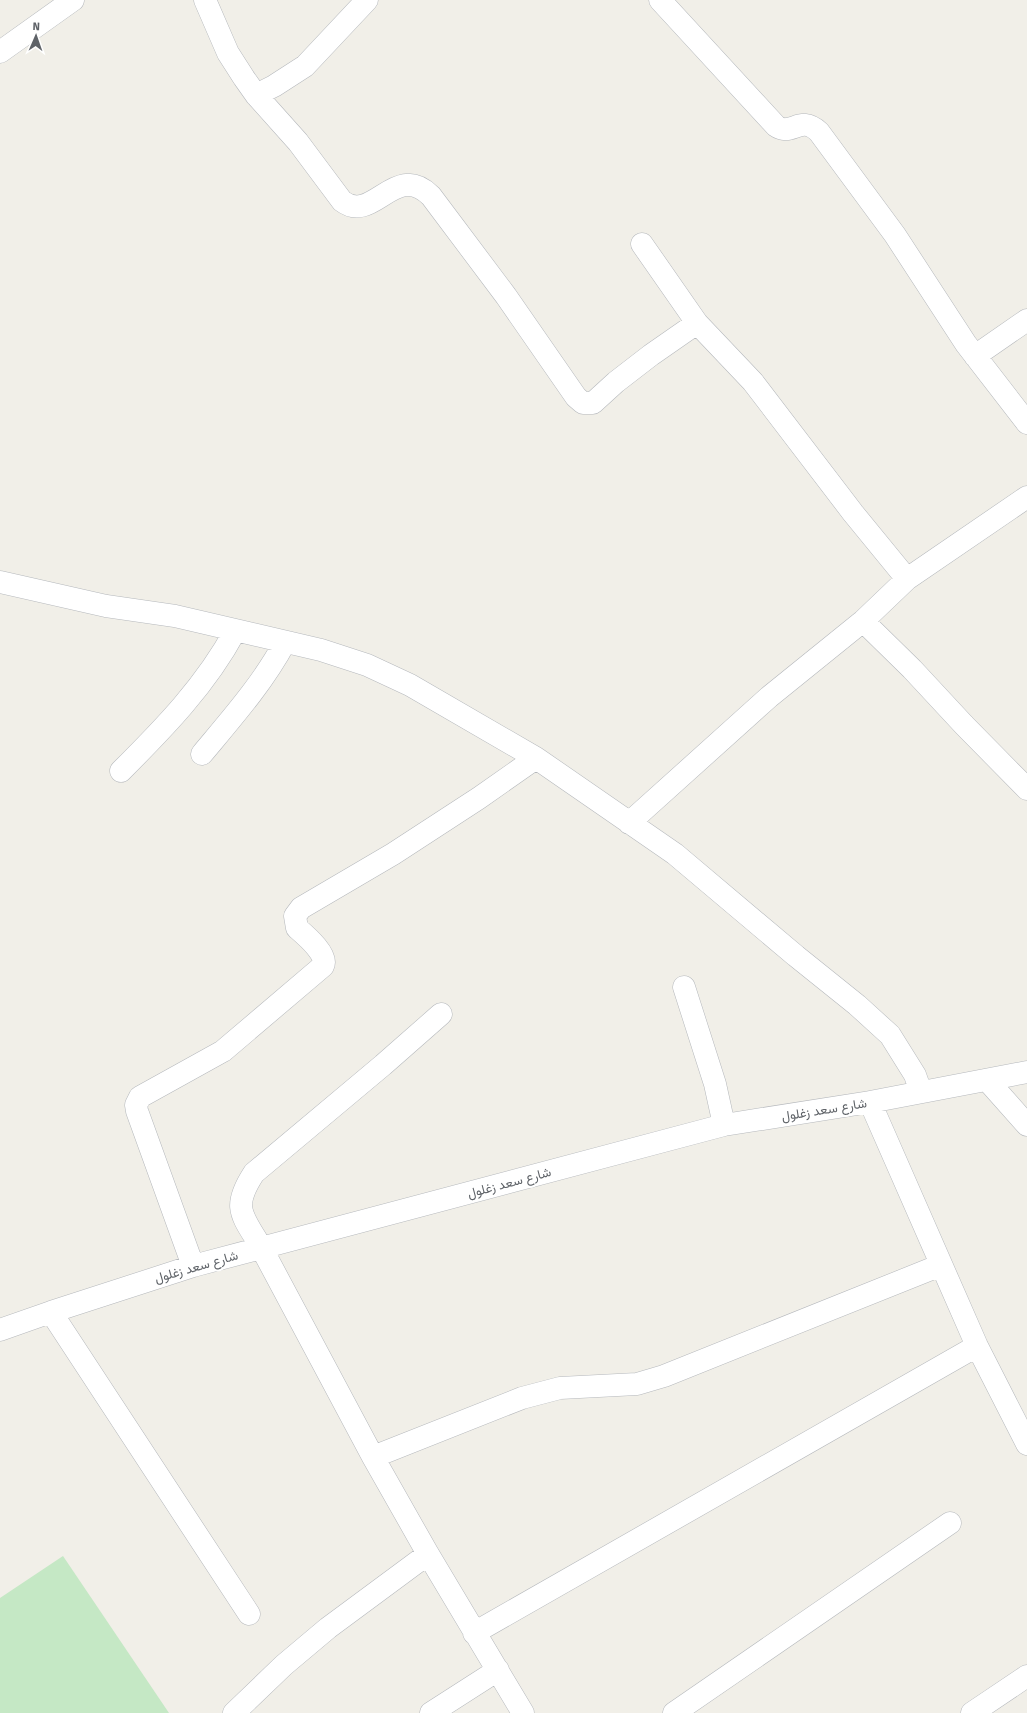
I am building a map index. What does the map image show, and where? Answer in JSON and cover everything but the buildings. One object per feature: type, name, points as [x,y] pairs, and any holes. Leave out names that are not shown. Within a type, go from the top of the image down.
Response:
[{"type":"street","points":[[0,52],[73,0]]},
{"type":"street","points":[[205,0],[228,53],[256,95],[298,142],[342,201],[348,206],[356,207],[370,202],[400,185],[414,185],[423,188],[431,196],[506,296],[576,397],[583,404],[593,403],[639,364],[697,323]]},
{"type":"street","points":[[256,95],[274,86],[305,66],[366,0]]},
{"type":"street","points":[[660,0],[776,126],[780,129],[788,130],[800,125],[808,125],[819,132],[895,235],[975,356],[1027,423]]},
{"type":"street","points":[[642,244],[697,323],[753,382],[853,513],[907,579]]},
{"type":"street","points":[[975,356],[1027,320]]},
{"type":"street","points":[[629,823],[769,697],[863,621],[907,579],[1027,497]]},
{"type":"street","points":[[0,582],[106,606],[175,616],[321,650],[367,665],[410,685],[536,758],[675,854],[796,956],[857,1005],[890,1035],[915,1075],[921,1092]]},
{"type":"street","points":[[863,621],[912,669],[964,725],[1027,789]]},
{"type":"street","points":[[121,771],[178,714],[213,669],[236,631]]},
{"type":"street","points":[[202,754],[265,675],[285,642]]},
{"type":"street","points":[[193,1266],[137,1111],[136,1105],[138,1100],[143,1095],[202,1064],[222,1051],[323,966],[325,961],[322,954],[306,935],[297,928],[295,916],[301,908],[393,854],[536,758]]},
{"type":"street","points":[[684,987],[715,1084],[724,1125]]},
{"type":"street","points":[[441,1014],[383,1065],[254,1173],[245,1187],[241,1199],[243,1215],[373,1457],[474,1633],[523,1713]]},
{"type":"street","name":"شارع سعد زغلول","points":[[0,1330],[193,1266],[724,1125],[870,1102],[1027,1072]]},
{"type":"street","points":[[987,1080],[1027,1125]]},
{"type":"street","points":[[870,1102],[978,1346],[1027,1444]]},
{"type":"street","points":[[373,1457],[522,1398],[560,1388],[637,1384],[664,1376],[941,1265]]},
{"type":"street","points":[[51,1312],[249,1614]]},
{"type":"street","points":[[474,1633],[978,1346]]},
{"type":"street","points":[[674,1713],[950,1523]]},
{"type":"street","points":[[234,1713],[284,1665],[328,1628],[428,1554]]},
{"type":"street","points":[[431,1713],[498,1670]]},
{"type":"street","points":[[972,1713],[1027,1676]]},
{"type":"green space","points":[[63,1556],[169,1713],[0,1713],[0,1598]]}]
